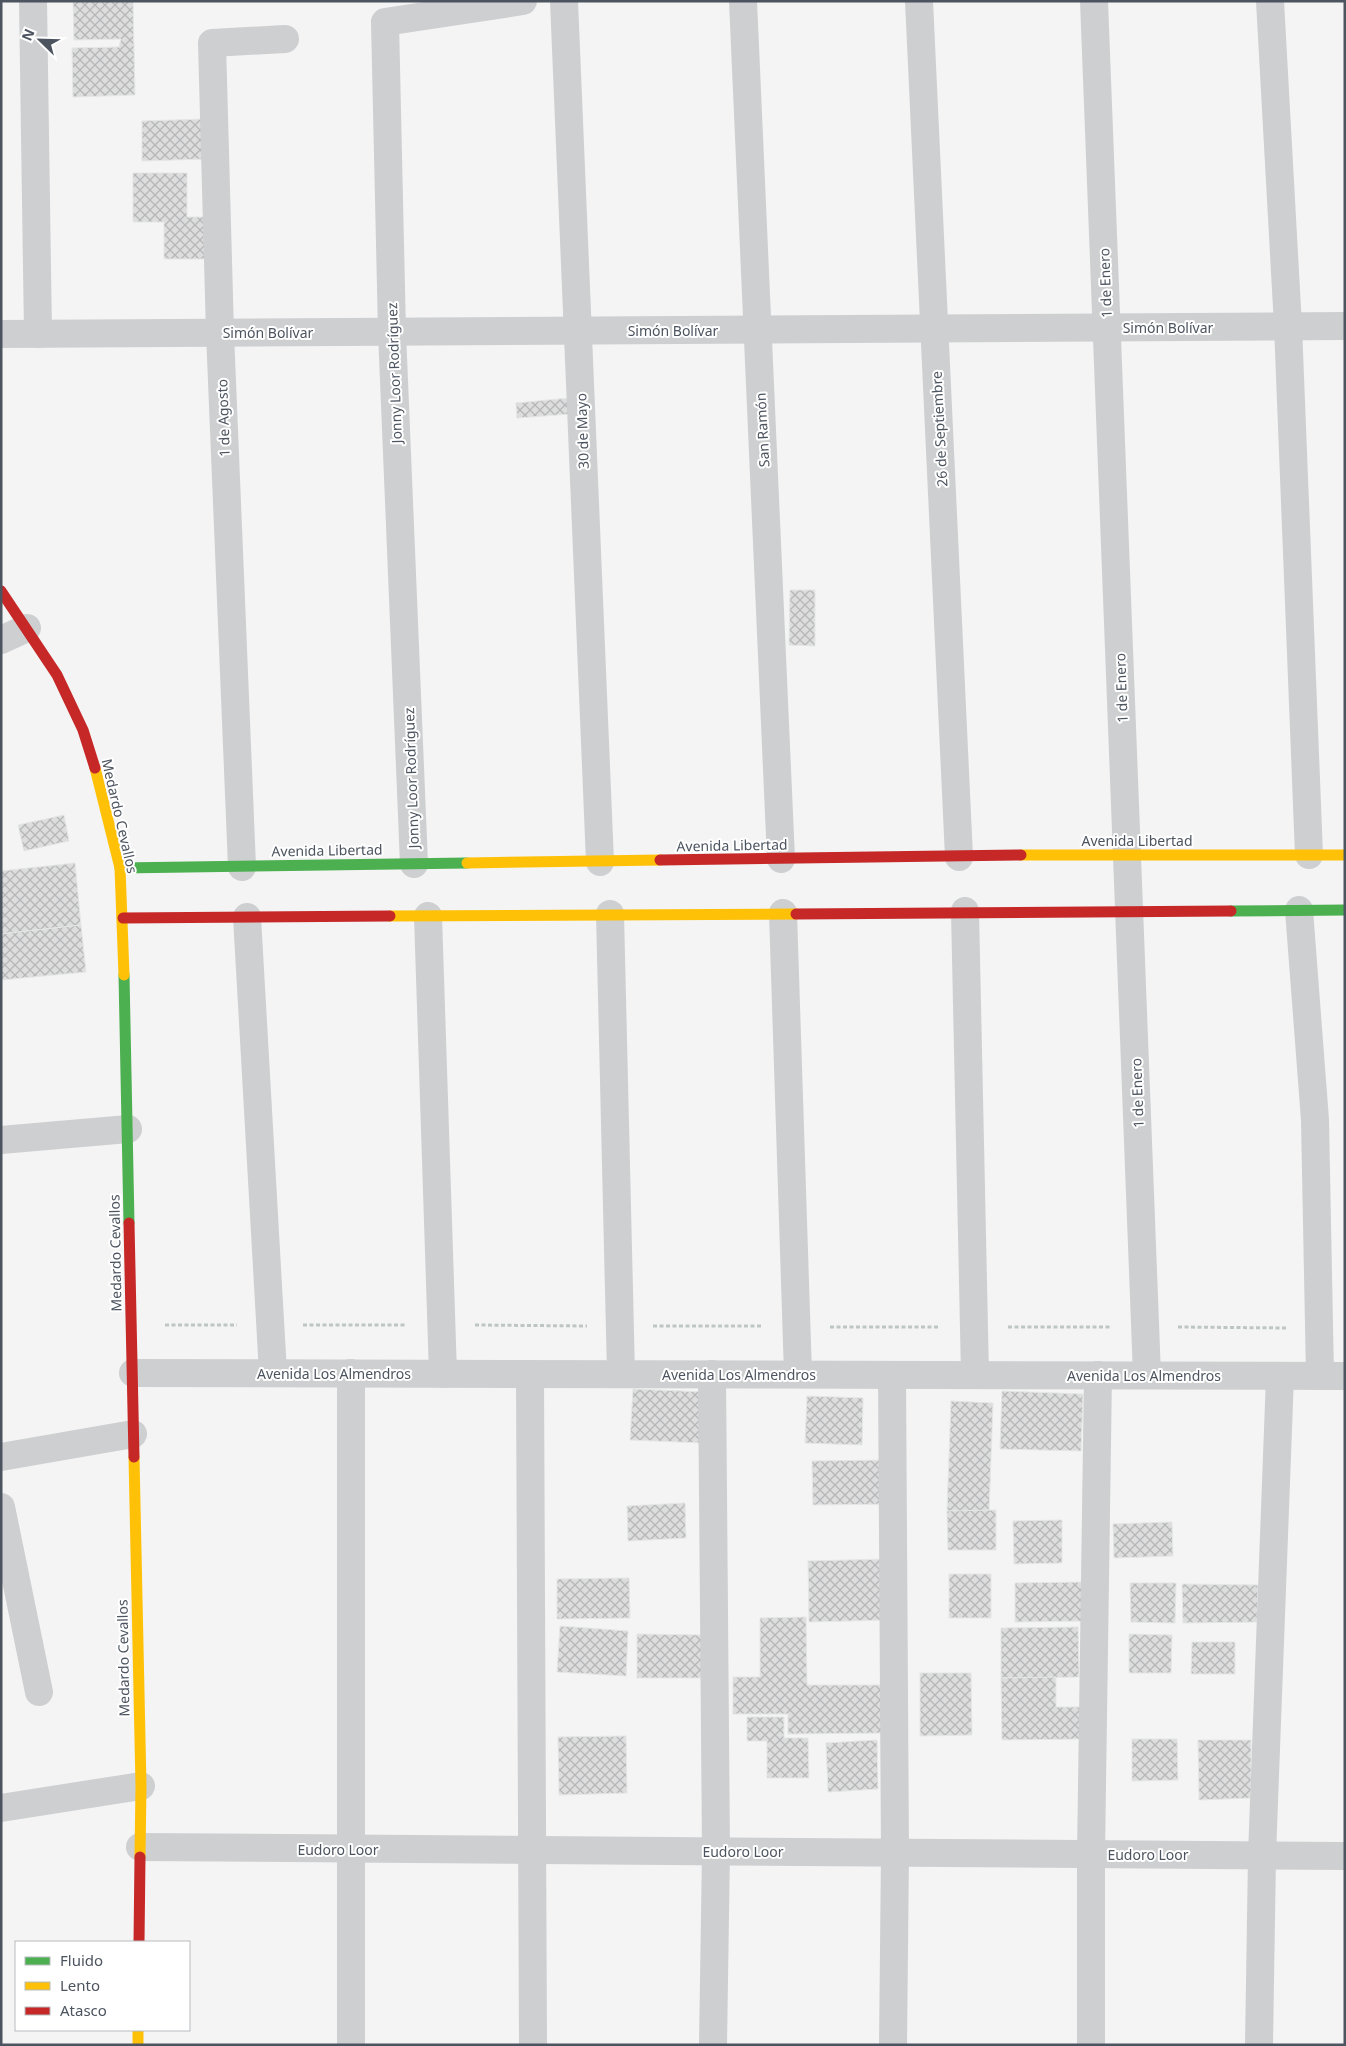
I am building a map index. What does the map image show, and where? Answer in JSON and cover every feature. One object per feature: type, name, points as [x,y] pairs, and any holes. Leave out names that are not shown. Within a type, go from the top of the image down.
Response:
[{"type":"street","points":[[33,1],[38,334]]},
{"type":"street","name":"Jonny Loor Rodríguez","points":[[414,864],[392,332],[385,22],[523,1]]},
{"type":"street","name":"30 de Mayo","points":[[564,1],[600,862]]},
{"type":"street","name":"San Ramón","points":[[743,1],[781,859]]},
{"type":"street","name":"26 de Septiembre","points":[[919,1],[959,857]]},
{"type":"street","name":"1 de Enero","points":[[1094,1],[1147,1375]]},
{"type":"street","points":[[1270,1],[1288,326],[1310,855]]},
{"type":"street","name":"1 de Agosto","points":[[242,866],[220,333],[212,43],[285,39]]},
{"type":"street","name":"Simón Bolívar","points":[[1,334],[1345,326]]},
{"type":"street","name":"Medardo Cevallos","points":[[1,591],[57,675],[82,730],[101,788],[120,868],[128,1129],[141,1786],[139,1941]]},
{"type":"street","points":[[1,640],[27,628]]},
{"type":"street","name":"Avenida Libertad","points":[[120,868],[1128,854],[1345,855]]},
{"type":"street","points":[[1299,910],[1315,1120],[1320,1328],[1332,1376]]},
{"type":"street","points":[[123,918],[1345,910]]},
{"type":"street","points":[[965,912],[975,1375]]},
{"type":"street","points":[[783,913],[798,1374]]},
{"type":"street","points":[[610,914],[621,1374]]},
{"type":"street","points":[[428,916],[444,1374]]},
{"type":"street","points":[[247,917],[273,1373]]},
{"type":"street","points":[[1,1140],[128,1129]]},
{"type":"street","name":"Avenida Los Almendros","points":[[133,1373],[1332,1376]]},
{"type":"street","points":[[350,2045],[351,1373]]},
{"type":"street","points":[[530,1374],[533,2045]]},
{"type":"street","points":[[712,1374],[716,1851],[713,2045]]},
{"type":"street","points":[[892,1374],[895,1853],[893,2045]]},
{"type":"street","points":[[1091,2045],[1091,1854],[1098,1375]]},
{"type":"street","points":[[1259,2045],[1262,1855],[1280,1376]]},
{"type":"street","points":[[1,1457],[133,1434]]},
{"type":"street","points":[[1,1508],[39,1692]]},
{"type":"street","points":[[1,1808],[141,1786]]},
{"type":"street","name":"Eudoro Loor","points":[[140,1847],[1345,1856]]},
{"type":"street","points":[[138,2031],[138,2045]]},
{"type":"path","points":[[163,1325],[1320,1328]]},
{"type":"building","points":[[73,1],[133,1],[135,95],[73,97],[72,48],[119,47],[121,39],[74,40]]},
{"type":"building","points":[[205,119],[205,159],[142,161],[142,121]]},
{"type":"building","points":[[133,173],[187,173],[187,217],[205,217],[205,259],[164,259],[164,222],[133,222]]},
{"type":"building","points":[[570,398],[571,414],[517,418],[516,403]]},
{"type":"building","points":[[790,590],[815,590],[815,646],[789,645]]},
{"type":"building","points":[[64,815],[69,841],[24,851],[18,825]]},
{"type":"building","points":[[75,863],[81,925],[1,934],[1,871]]},
{"type":"building","points":[[81,925],[86,972],[1,980],[1,934]]},
{"type":"building","points":[[633,1389],[706,1392],[704,1443],[630,1440]]},
{"type":"building","points":[[1002,1391],[1083,1394],[1081,1451],[1000,1449]]},
{"type":"building","points":[[807,1396],[863,1398],[862,1445],[805,1443]]},
{"type":"building","points":[[951,1401],[993,1403],[989,1512],[947,1511]]},
{"type":"building","points":[[888,1460],[889,1504],[813,1505],[812,1461]]},
{"type":"building","points":[[685,1503],[686,1538],[628,1541],[627,1506]]},
{"type":"building","points":[[996,1510],[996,1550],[948,1550],[947,1511]]},
{"type":"building","points":[[1062,1520],[1062,1563],[1014,1564],[1013,1521]]},
{"type":"building","points":[[1172,1522],[1173,1556],[1114,1558],[1113,1524]]},
{"type":"building","points":[[887,1559],[888,1620],[809,1622],[808,1561]]},
{"type":"building","points":[[949,1574],[991,1574],[991,1618],[949,1618]]},
{"type":"building","points":[[629,1578],[630,1618],[557,1619],[557,1579]]},
{"type":"building","points":[[1083,1582],[1083,1621],[1015,1622],[1015,1583]]},
{"type":"building","points":[[1130,1583],[1176,1583],[1175,1623],[1131,1622]]},
{"type":"building","points":[[1182,1584],[1258,1585],[1257,1622],[1183,1623]]},
{"type":"building","points":[[806,1617],[807,1685],[881,1685],[882,1733],[788,1734],[788,1714],[733,1714],[733,1677],[760,1677],[760,1618]]},
{"type":"building","points":[[560,1626],[628,1631],[626,1676],[557,1672]]},
{"type":"building","points":[[1078,1627],[1079,1677],[1001,1678],[1001,1628]]},
{"type":"building","points":[[637,1634],[705,1635],[705,1678],[637,1678]]},
{"type":"building","points":[[1129,1634],[1172,1635],[1171,1673],[1129,1673]]},
{"type":"building","points":[[1192,1642],[1235,1642],[1235,1674],[1191,1674]]},
{"type":"building","points":[[920,1673],[971,1673],[972,1735],[920,1736]]},
{"type":"building","points":[[1056,1677],[1056,1707],[1080,1707],[1081,1739],[1002,1740],[1001,1678]]},
{"type":"building","points":[[747,1717],[784,1717],[784,1738],[808,1738],[809,1778],[767,1778],[767,1741],[747,1741]]},
{"type":"building","points":[[626,1736],[627,1793],[559,1795],[558,1737]]},
{"type":"building","points":[[1132,1739],[1177,1739],[1178,1780],[1132,1781]]},
{"type":"building","points":[[877,1740],[878,1789],[828,1792],[826,1743]]},
{"type":"building","points":[[1198,1740],[1251,1740],[1251,1798],[1199,1800]]},
{"type":"traffic: fast","points":[[120,868],[467,863]]},
{"type":"traffic: fast","points":[[1231,911],[1345,910]]},
{"type":"traffic: fast","points":[[124,975],[129,1223]]},
{"type":"traffic: slow","points":[[95,768],[120,868],[124,975]]},
{"type":"traffic: slow","points":[[1021,855],[1345,855]]},
{"type":"traffic: slow","points":[[467,863],[660,860]]},
{"type":"traffic: slow","points":[[390,916],[796,914]]},
{"type":"traffic: slow","points":[[134,1457],[141,1786],[140,1857]]},
{"type":"traffic: slow","points":[[138,2031],[138,2045]]},
{"type":"traffic: jam","points":[[1,591],[57,675],[83,730],[95,768]]},
{"type":"traffic: jam","points":[[660,860],[1021,855]]},
{"type":"traffic: jam","points":[[796,914],[1231,911]]},
{"type":"traffic: jam","points":[[123,918],[390,916]]},
{"type":"traffic: jam","points":[[129,1223],[134,1457]]},
{"type":"traffic: jam","points":[[139,1941],[140,1857]]}]
